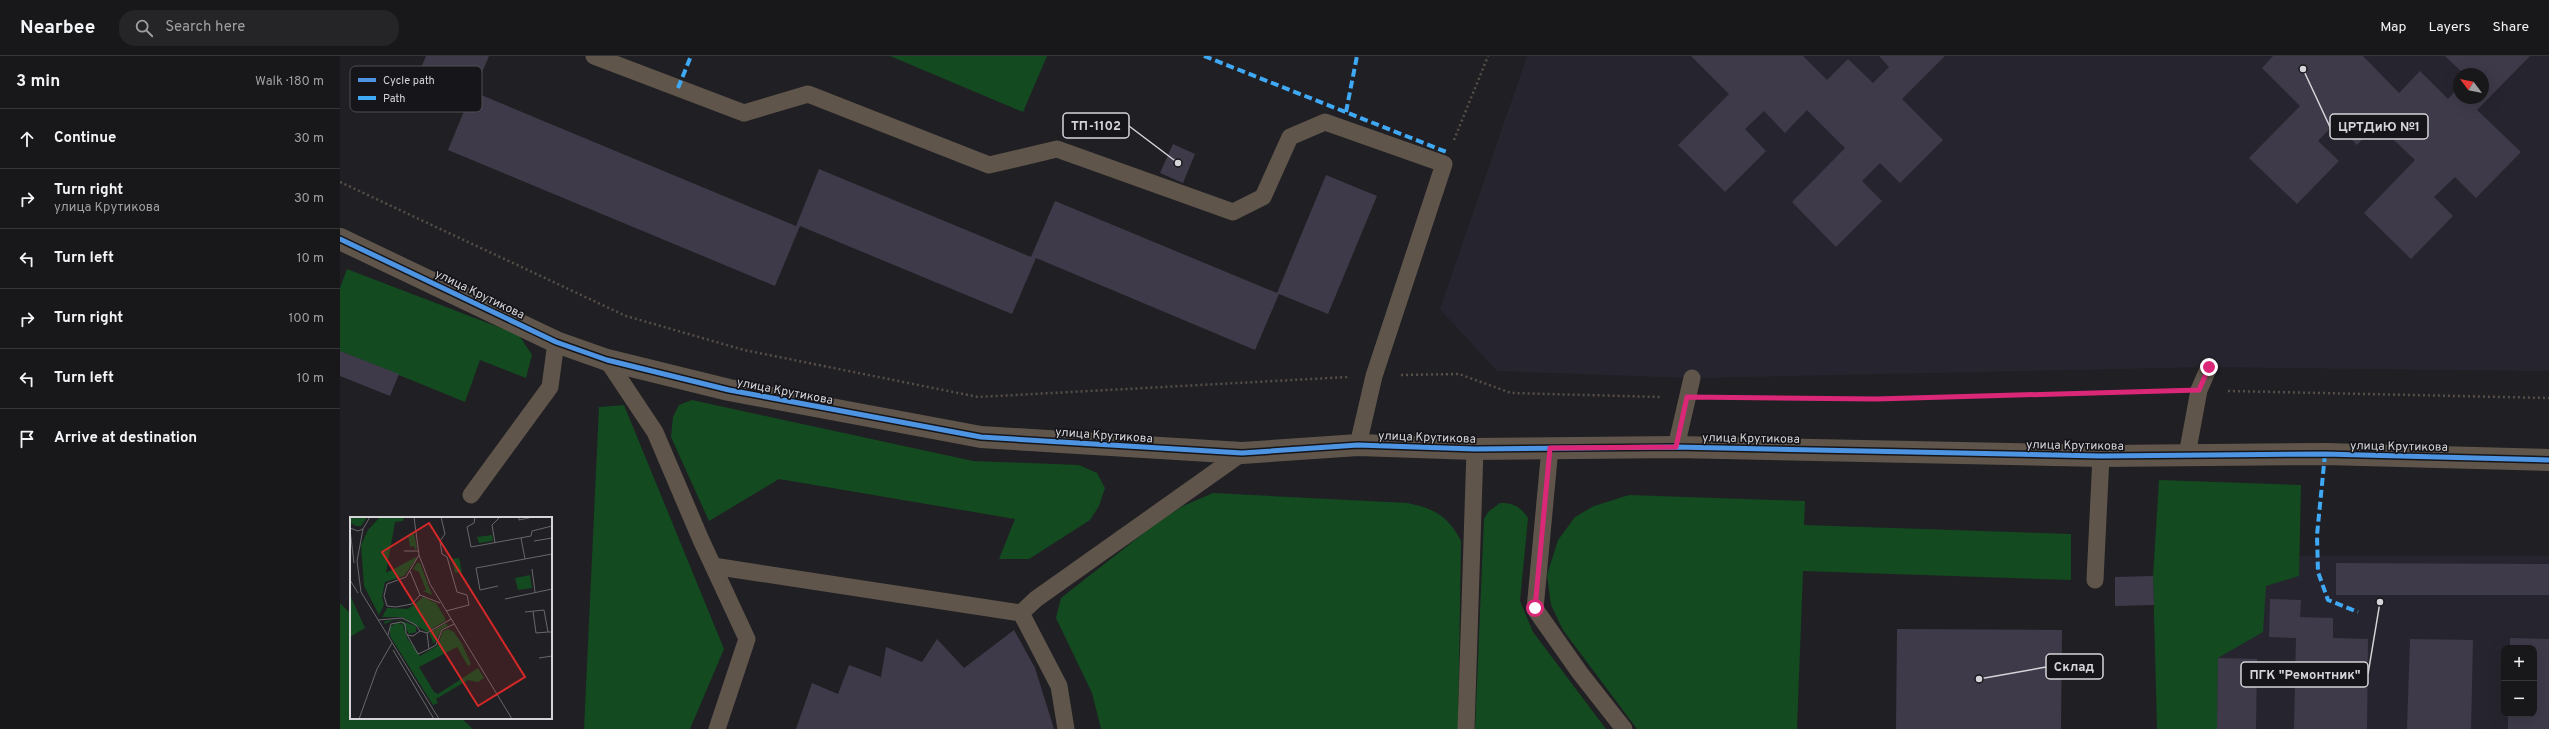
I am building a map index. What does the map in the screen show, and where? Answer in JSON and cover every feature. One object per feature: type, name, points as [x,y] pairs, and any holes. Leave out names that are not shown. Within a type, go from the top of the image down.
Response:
[{"type":"street","name":"улица Крутикова","points":[[340,239],[556,342],[607,360],[728,390],[981,437],[1242,453],[1358,445],[1475,449],[1676,447],[2101,456],[2325,454],[2549,460]]},
{"type":"lane","points":[[594,56],[744,113],[808,94],[989,165],[1057,149],[1233,212],[1263,197],[1290,136],[1325,122],[1444,164],[1374,376],[1358,445]]},
{"type":"lane","points":[[471,495],[550,387],[556,342]]},
{"type":"lane","points":[[607,360],[654,432],[747,639],[717,729]]},
{"type":"lane","points":[[2187,455],[2199,390],[2209,367]]},
{"type":"lane","points":[[1676,447],[1692,378]]},
{"type":"lane","points":[[1550,448],[1535,608],[1580,673],[1624,729]]},
{"type":"lane","points":[[1466,729],[1475,449]]},
{"type":"lane","points":[[713,566],[1021,612],[1036,599],[1242,453]]},
{"type":"lane","points":[[2095,580],[2101,456]]},
{"type":"lane","points":[[1021,612],[1059,686],[1066,729]]},
{"type":"path","points":[[1444,164],[1488,56]]},
{"type":"path","points":[[340,182],[626,316],[744,350],[978,397],[1374,376],[1459,374],[1511,393],[1687,397],[1876,399],[2199,390],[2549,398]]},
{"type":"shaded area","points":[[1527,56],[2549,56],[2549,371],[2209,367],[1692,378],[1497,371],[1440,309]]},
{"type":"shaded area","points":[[2213,556],[2549,556],[2549,729],[2208,729]]},
{"type":"green space","points":[[890,56],[1047,56],[1023,112]]},
{"type":"green space","points":[[347,269],[519,335],[532,355],[526,378],[480,360],[465,402],[340,351],[340,288]]},
{"type":"green space","points":[[692,400],[973,461],[1079,465],[1097,473],[1105,488],[1099,506],[1090,520],[1029,559],[999,559],[1015,519],[779,479],[709,521],[671,437],[673,417],[679,405]]},
{"type":"green space","points":[[624,405],[724,649],[690,729],[584,729],[599,407]]},
{"type":"green space","points":[[2159,480],[2301,485],[2299,576],[2266,586],[2263,632],[2218,658],[2217,729],[2157,729],[2153,576]]},
{"type":"green space","points":[[1213,493],[1407,503],[1433,511],[1446,520],[1461,541],[1458,729],[1101,729],[1092,693],[1056,618],[1061,598],[1154,525],[1183,506]]},
{"type":"green space","points":[[1629,495],[1805,501],[1804,525],[2071,534],[2071,580],[1803,571],[1797,729],[1637,729],[1563,630],[1551,605],[1547,575],[1558,540],[1575,517],[1594,506]]},
{"type":"green space","points":[[1500,503],[1516,506],[1528,518],[1520,601],[1533,632],[1606,729],[1475,729],[1484,519],[1488,512]]},
{"type":"green space","points":[[340,603],[350,613],[350,719],[462,719],[473,729],[340,729]]},
{"type":"building","points":[[426,56],[489,56],[482,73],[482,66],[422,66]]},
{"type":"building","points":[[1691,56],[1803,56],[1827,80],[1848,59],[1873,83],[1889,67],[1879,56],[1945,56],[1902,99],[1943,140],[1900,183],[1880,163],[1862,181],[1882,201],[1836,247],[1792,202],[1845,148],[1807,110],[1785,133],[1764,111],[1745,129],[1766,151],[1725,192],[1678,145],[1729,94]]},
{"type":"building","points":[[2273,56],[2363,56],[2399,93],[2420,71],[2448,99],[2453,94],[2453,104],[2483,104],[2477,110],[2521,152],[2476,198],[2455,177],[2434,197],[2453,216],[2411,259],[2364,213],[2415,160],[2377,124],[2357,145],[2335,123],[2318,141],[2339,161],[2297,204],[2249,158],[2300,106],[2262,68]]},
{"type":"building","points":[[2445,56],[2530,56],[2489,98],[2489,68],[2458,68]]},
{"type":"building","points":[[482,95],[796,226],[819,169],[1031,257],[1055,201],[1277,293],[1326,175],[1377,196],[1328,314],[1279,294],[1255,350],[1036,258],[1012,314],[800,226],[775,286],[448,150],[464,112],[482,112]]},
{"type":"building","points":[[1173,144],[1195,154],[1183,183],[1160,173]]},
{"type":"building","points":[[340,351],[399,374],[390,396],[340,376]]},
{"type":"building","points":[[2336,563],[2549,564],[2549,595],[2336,595]]},
{"type":"building","points":[[2153,576],[2154,605],[2115,606],[2115,577]]},
{"type":"building","points":[[2270,599],[2301,600],[2300,617],[2333,618],[2333,638],[2368,639],[2367,729],[2294,729],[2296,638],[2269,637]]},
{"type":"building","points":[[1897,629],[2062,630],[2061,729],[1896,729]]},
{"type":"building","points":[[1014,630],[1035,668],[1054,729],[796,729],[812,683],[838,694],[849,665],[881,677],[886,647],[922,662],[937,639],[964,668]]},
{"type":"building","points":[[2510,638],[2549,639],[2549,729],[2508,729],[2508,717],[2537,717],[2537,645],[2510,645]]},
{"type":"building","points":[[2410,639],[2473,640],[2471,729],[2407,729]]},
{"type":"building","points":[[2218,658],[2257,659],[2256,729],[2217,729]]},
{"type":"marked path","points":[[678,88],[691,56]]},
{"type":"marked path","points":[[1204,56],[1449,153]]},
{"type":"marked path","points":[[1346,112],[1357,56]]},
{"type":"marked path","points":[[2325,454],[2317,535],[2318,572],[2328,600],[2358,612]]},
{"type":"cycle path","points":[[340,239],[556,342],[607,360],[729,390],[981,437],[1242,453],[1358,445],[1475,449],[1676,447],[2101,456],[2325,454],[2549,460]]},
{"type":"place","name":"ЦРТДиЮ №1","points":[[2303,69]]},
{"type":"place","name":"ТП-1102","points":[[1178,163]]},
{"type":"place","name":"ПГК \"Ремонтник\"","points":[[2380,602]]},
{"type":"place","name":"Склад","points":[[1979,679]]},
{"type":"route","points":[[1535,608],[1550,448],[1676,447],[1687,397],[1876,399],[2199,390],[2209,367]]}]
